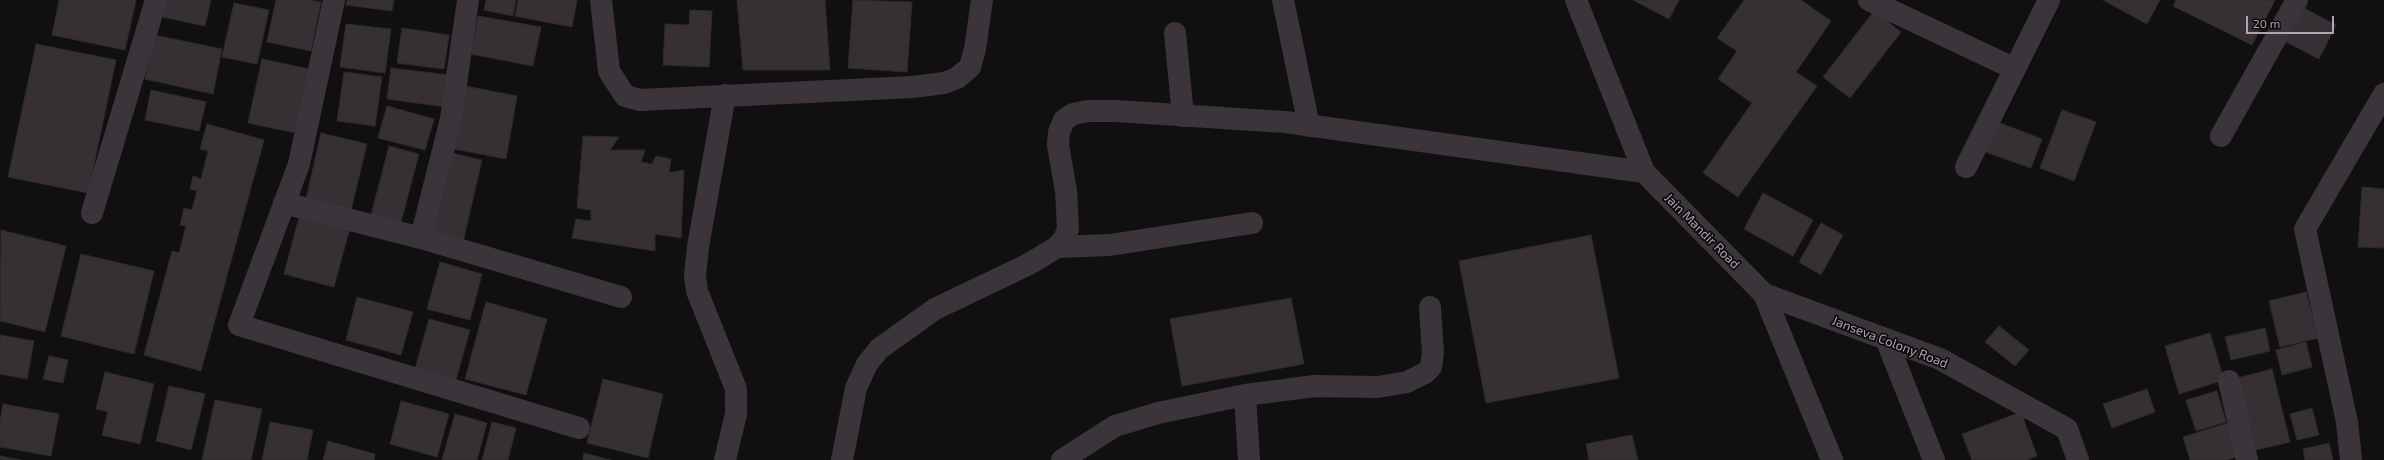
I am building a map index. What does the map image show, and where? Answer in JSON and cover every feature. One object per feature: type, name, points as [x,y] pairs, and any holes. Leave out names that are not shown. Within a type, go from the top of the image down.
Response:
[{"type":"street","points":[[92,213],[156,0]]},
{"type":"street","points":[[334,0],[299,164],[239,325],[579,428]]},
{"type":"street","points":[[421,238],[451,119],[468,0]]},
{"type":"street","points":[[601,0],[609,70],[625,96],[640,100],[912,87],[944,83],[957,78],[970,67],[975,48],[982,0]]},
{"type":"street","points":[[1283,0],[1309,126]]},
{"type":"street","name":"Jain Mandir Road","points":[[1576,0],[1644,172],[1764,294],[1832,460]]},
{"type":"street","points":[[1869,0],[2015,69]]},
{"type":"street","points":[[1966,168],[2049,0]]},
{"type":"street","points":[[2221,136],[2297,0]]},
{"type":"street","points":[[1175,33],[1183,116]]},
{"type":"street","points":[[2351,460],[2347,422],[2305,229],[2384,94]]},
{"type":"street","points":[[725,95],[698,247],[695,275],[697,291],[736,389],[736,414],[725,460]]},
{"type":"street","points":[[842,460],[856,388],[867,364],[879,349],[935,308],[1029,264],[1057,247],[1064,240],[1068,229],[1066,191],[1058,145],[1059,132],[1064,120],[1073,114],[1088,111],[1183,116],[1309,126],[1644,172]]},
{"type":"street","points":[[284,203],[421,238],[621,297]]},
{"type":"street","points":[[1057,247],[1110,245],[1252,223]]},
{"type":"street","name":"Janseva Colony Road","points":[[1764,294],[1940,359],[2067,429],[2078,460]]},
{"type":"street","points":[[1062,460],[1115,426],[1158,413],[1245,395],[1315,386],[1378,387],[1407,382],[1425,373],[1431,367],[1433,353],[1430,307]]},
{"type":"street","points":[[1886,339],[1934,460]]},
{"type":"street","points":[[2229,381],[2248,460]]},
{"type":"street","points":[[1245,395],[1249,460]]},
{"type":"building","points":[[59,0],[136,0],[125,50],[52,35]]},
{"type":"building","points":[[165,0],[211,0],[205,26],[162,17]]},
{"type":"building","points":[[276,0],[310,0],[321,2],[311,51],[267,42]]},
{"type":"building","points":[[347,0],[394,0],[392,11],[346,5]]},
{"type":"building","points":[[486,0],[516,0],[513,16],[484,10]]},
{"type":"building","points":[[518,0],[577,0],[572,27],[515,16]]},
{"type":"building","points":[[737,0],[825,0],[830,70],[743,70]]},
{"type":"building","points":[[853,0],[912,2],[907,72],[848,68]]},
{"type":"building","points":[[1633,0],[1679,0],[1669,19]]},
{"type":"building","points":[[1744,0],[1801,0],[1831,21],[1796,72],[1817,86],[1738,197],[1703,173],[1752,103],[1718,79],[1737,51],[1717,38]]},
{"type":"building","points":[[2103,0],[2160,0],[2147,24]]},
{"type":"building","points":[[2176,0],[2275,0],[2252,45],[2173,6]]},
{"type":"building","points":[[234,3],[269,10],[257,64],[222,57]]},
{"type":"building","points":[[2304,8],[2336,25],[2319,59],[2286,42]]},
{"type":"building","points":[[690,10],[712,11],[709,67],[663,65],[665,24],[689,25]]},
{"type":"building","points":[[1874,11],[1901,32],[1850,98],[1823,77]]},
{"type":"building","points":[[478,16],[541,27],[533,66],[471,54]]},
{"type":"building","points":[[346,24],[391,29],[385,73],[340,67]]},
{"type":"building","points":[[402,28],[449,35],[444,69],[397,63]]},
{"type":"building","points":[[154,35],[222,49],[213,94],[145,79]]},
{"type":"building","points":[[36,44],[116,60],[88,193],[8,177]]},
{"type":"building","points":[[262,59],[309,69],[296,133],[248,123]]},
{"type":"building","points":[[391,68],[450,75],[446,107],[387,99]]},
{"type":"building","points":[[344,72],[382,77],[375,126],[337,121]]},
{"type":"building","points":[[465,86],[517,96],[506,159],[454,149]]},
{"type":"building","points":[[151,90],[206,102],[199,131],[145,120]]},
{"type":"building","points":[[387,106],[434,119],[425,150],[378,138]]},
{"type":"building","points":[[2062,110],[2096,122],[2074,181],[2040,168]]},
{"type":"building","points":[[1995,121],[2042,139],[2031,168],[1983,151]]},
{"type":"building","points":[[207,124],[264,140],[201,371],[144,355],[172,251],[179,253],[186,226],[180,225],[184,208],[192,210],[197,191],[190,189],[193,176],[201,179],[208,151],[200,149]]},
{"type":"building","points":[[321,133],[367,144],[351,210],[306,199]]},
{"type":"building","points":[[583,136],[619,137],[610,150],[645,150],[641,162],[652,164],[656,156],[671,159],[669,173],[684,170],[681,238],[655,234],[655,251],[572,238],[576,219],[591,221],[591,210],[577,208]]},
{"type":"building","points":[[389,146],[419,154],[400,226],[370,219]]},
{"type":"building","points":[[452,153],[482,160],[463,242],[427,233]]},
{"type":"building","points":[[2362,187],[2384,189],[2384,248],[2358,247]]},
{"type":"building","points":[[1763,193],[1813,220],[1793,256],[1744,229]]},
{"type":"building","points":[[300,213],[350,227],[334,287],[284,274]]},
{"type":"building","points":[[1821,223],[1843,235],[1821,275],[1799,262]]},
{"type":"building","points":[[1,230],[66,246],[45,332],[0,321]]},
{"type":"building","points":[[1591,235],[1619,378],[1486,403],[1459,261]]},
{"type":"building","points":[[81,254],[154,271],[134,354],[61,336]]},
{"type":"building","points":[[440,262],[482,274],[470,320],[427,309]]},
{"type":"building","points":[[2306,292],[2318,338],[2280,347],[2269,301]]},
{"type":"building","points":[[357,297],[413,312],[401,355],[346,340]]},
{"type":"building","points":[[1291,298],[1304,364],[1182,386],[1170,319]]},
{"type":"building","points":[[486,302],[547,319],[526,395],[465,379]]},
{"type":"building","points":[[429,319],[470,330],[456,380],[415,369]]},
{"type":"building","points":[[1999,326],[2029,350],[2015,366],[1985,342]]},
{"type":"building","points":[[2265,328],[2270,351],[2231,360],[2225,337]]},
{"type":"building","points":[[2210,333],[2224,380],[2179,394],[2165,346]]},
{"type":"building","points":[[0,335],[34,341],[27,379],[0,374]]},
{"type":"building","points":[[2306,342],[2312,367],[2282,375],[2276,350]]},
{"type":"building","points":[[49,356],[68,360],[63,383],[43,379]]},
{"type":"building","points":[[2272,369],[2290,442],[2252,451],[2234,379]]},
{"type":"building","points":[[105,372],[154,384],[140,444],[102,435],[108,412],[96,409]]},
{"type":"building","points":[[603,379],[663,394],[648,458],[587,443]]},
{"type":"building","points":[[169,386],[205,394],[191,450],[156,441]]},
{"type":"building","points":[[2147,389],[2155,412],[2112,428],[2103,404]]},
{"type":"building","points":[[2217,391],[2226,422],[2196,431],[2186,400]]},
{"type":"building","points":[[215,400],[262,409],[251,460],[202,460]]},
{"type":"building","points":[[401,401],[449,414],[437,457],[390,444]]},
{"type":"building","points":[[3,404],[59,414],[51,456],[0,447],[0,421]]},
{"type":"building","points":[[2312,408],[2319,435],[2297,440],[2290,414]]},
{"type":"building","points":[[2021,412],[2037,456],[2027,460],[1972,460],[1962,434]]},
{"type":"building","points":[[455,414],[487,423],[477,460],[442,460]]},
{"type":"building","points":[[270,422],[313,430],[307,460],[262,460]]},
{"type":"building","points":[[492,422],[516,428],[508,460],[482,460]]},
{"type":"building","points":[[2228,423],[2239,456],[2227,460],[2190,460],[2183,437]]},
{"type":"building","points":[[1632,435],[1638,460],[1589,460],[1586,444]]},
{"type":"building","points":[[328,441],[375,454],[374,460],[323,460]]},
{"type":"building","points":[[2329,443],[2333,460],[2305,460],[2303,449]]},
{"type":"building","points":[[584,453],[611,460],[583,460]]},
{"type":"building","points":[[0,456],[21,460],[0,460]]}]
